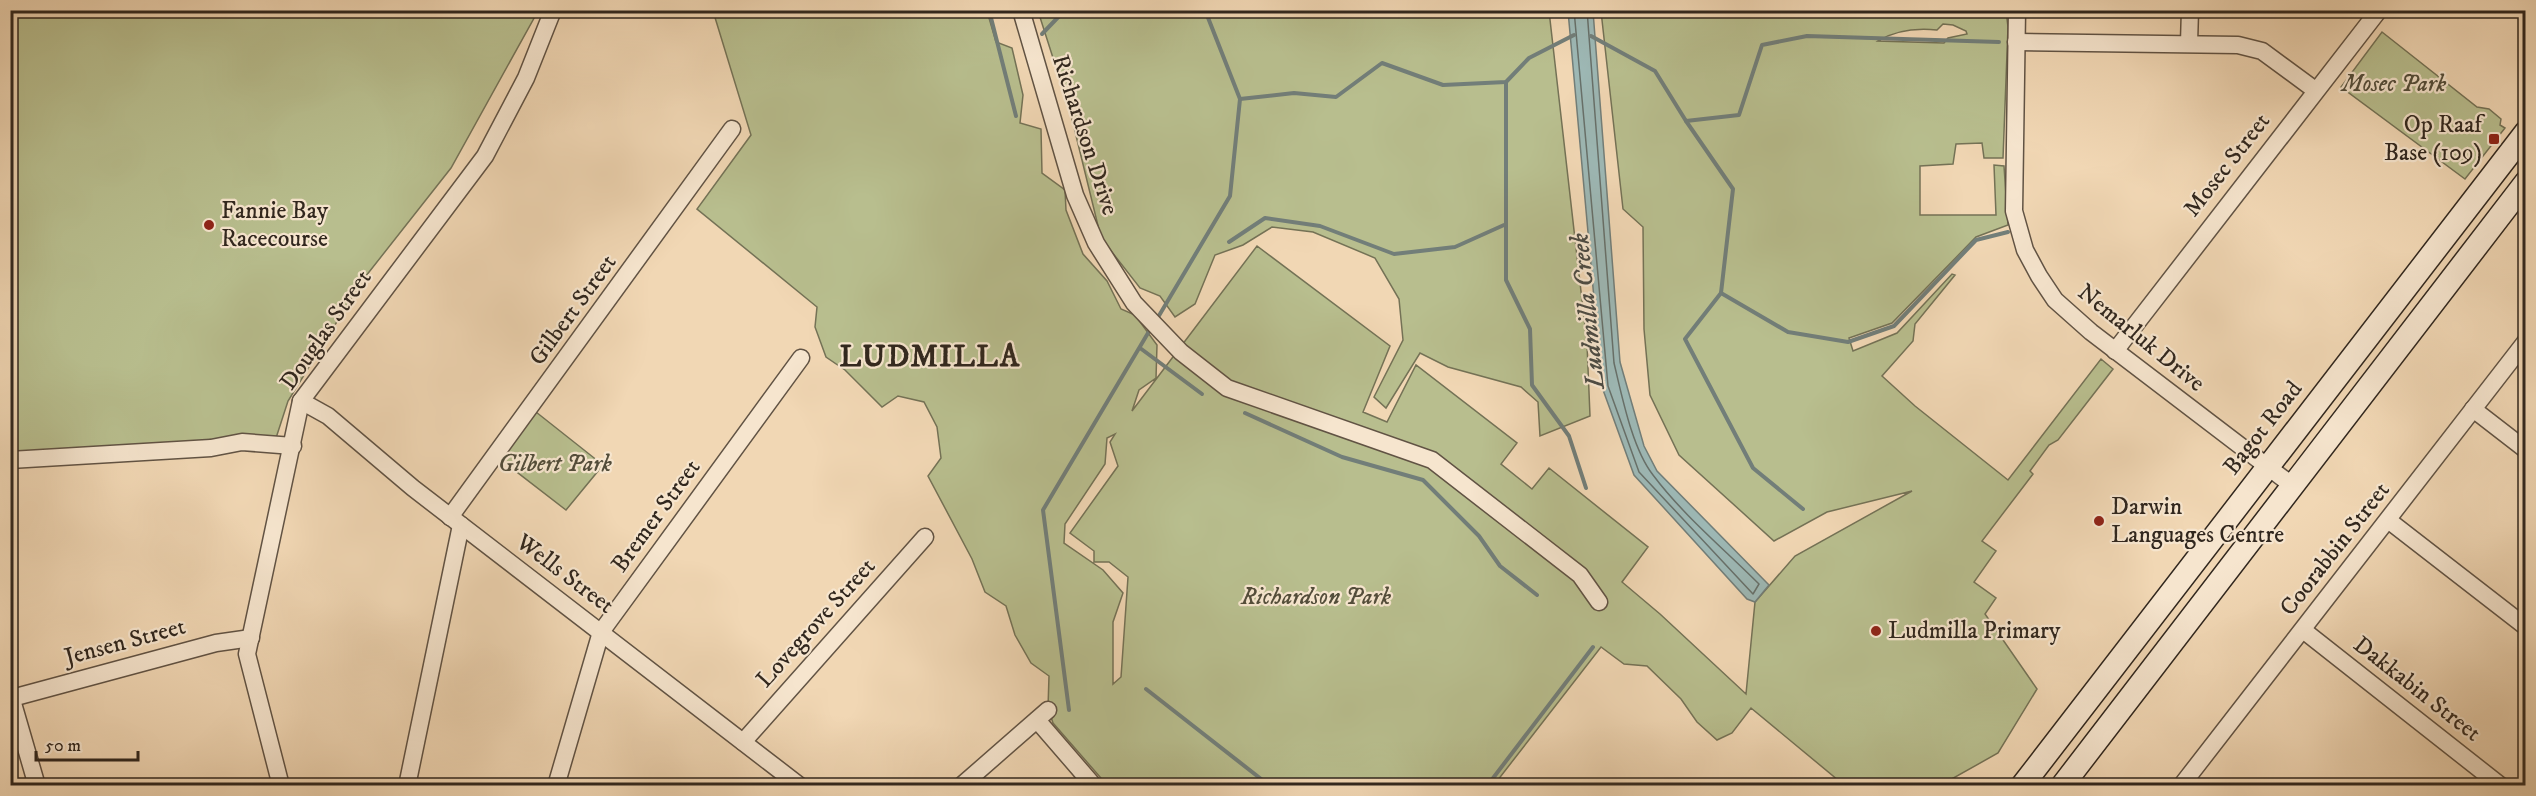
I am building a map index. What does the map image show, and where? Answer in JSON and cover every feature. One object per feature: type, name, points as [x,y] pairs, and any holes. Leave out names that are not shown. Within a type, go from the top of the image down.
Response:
[{"type":"main road","name":"Bagot Road","points":[[2022,786],[2526,132]]},
{"type":"main road","points":[[2062,786],[2526,182]]},
{"type":"street","name":"Douglas Street","points":[[281,786],[248,662],[251,638],[293,446],[296,416],[301,401],[485,156],[526,78],[553,10]]},
{"type":"street","name":"Richardson Drive","points":[[1021,10],[1075,195],[1096,243],[1134,303],[1181,352],[1227,388],[1432,460],[1580,575],[1599,602]]},
{"type":"street","name":"Nemarluk Drive","points":[[2017,10],[2014,211],[2018,231],[2039,276],[2055,300],[2115,351],[2293,486]]},
{"type":"street","points":[[2189,44],[2190,10]]},
{"type":"street","name":"Mosec Street","points":[[2115,351],[2379,10]]},
{"type":"street","points":[[2016,42],[2251,47],[2262,51],[2315,90]]},
{"type":"street","name":"Gilbert Street","points":[[407,786],[455,521],[732,129]]},
{"type":"street","name":"Coorabbin Street","points":[[2181,786],[2526,341]]},
{"type":"street","name":"Bremer Street","points":[[556,786],[601,632],[801,358]]},
{"type":"street","name":"Wells Street","points":[[301,401],[328,416],[455,521],[800,786]]},
{"type":"street","points":[[2473,409],[2526,450]]},
{"type":"street","points":[[10,460],[194,450],[242,442],[293,446]]},
{"type":"street","points":[[2388,520],[2526,627]]},
{"type":"street","name":"Lovegrove Street","points":[[743,742],[925,537]]},
{"type":"street","name":"Dakkabin Street","points":[[2303,630],[2501,786]]},
{"type":"street","name":"Jensen Street","points":[[11,695],[216,643],[251,638]]},
{"type":"street","points":[[11,695],[37,786]]},
{"type":"street","points":[[961,786],[1042,715],[1094,786]]},
{"type":"green space","name":"Fannie Bay Racecourse","points":[[10,11],[538,11],[451,168],[362,281],[288,401],[276,438],[11,454]]},
{"type":"green space","name":"Richardson Park","points":[[713,11],[987,11],[996,42],[1012,48],[1023,95],[1020,123],[1041,129],[1042,173],[1065,190],[1066,210],[1083,254],[1107,281],[1121,309],[1135,315],[1157,345],[1156,378],[1139,390],[1132,411],[1257,246],[1390,346],[1363,412],[1387,422],[1416,365],[1517,443],[1501,464],[1532,489],[1549,468],[1648,547],[1622,582],[1746,694],[1755,602],[1795,556],[1912,491],[1827,512],[1774,541],[1679,455],[1650,395],[1644,329],[1643,227],[1623,209],[1601,11],[2006,11],[2008,27],[2003,158],[1984,158],[1982,143],[1956,144],[1953,164],[1920,166],[1920,215],[1996,215],[1994,165],[2004,166],[2008,225],[1976,237],[1892,323],[1849,338],[1853,351],[1897,333],[1952,274],[1955,275],[1915,324],[1913,341],[1882,376],[1915,406],[2008,480],[2101,359],[2113,369],[2058,440],[2049,445],[2030,471],[2033,474],[1982,541],[1996,551],[1974,582],[1996,598],[1985,614],[2037,689],[1998,753],[1941,785],[1844,785],[1751,708],[1732,733],[1717,740],[1697,722],[1681,699],[1647,666],[1624,664],[1601,647],[1494,785],[1107,785],[1053,723],[1048,708],[1049,676],[1031,663],[1015,635],[1006,606],[985,592],[972,559],[928,476],[941,458],[937,427],[924,402],[898,396],[882,407],[845,370],[826,357],[815,327],[817,307],[697,209],[751,135]],"holes":[[[1943,24],[1953,25],[1966,31],[1967,34],[1948,38],[1944,43],[1878,41],[1892,34],[1907,31],[1937,30]],[[1115,434],[1110,442],[1118,466],[1070,533],[1094,551],[1094,562],[1109,562],[1128,577],[1121,677],[1113,684],[1113,622],[1123,593],[1103,570],[1064,543],[1065,524],[1105,464],[1107,438]]]},
{"type":"green space","points":[[1038,11],[1549,11],[1587,344],[1590,416],[1540,436],[1538,402],[1521,387],[1448,367],[1420,353],[1386,408],[1374,397],[1403,340],[1399,299],[1375,258],[1313,232],[1272,227],[1243,245],[1215,255],[1195,304],[1175,317],[1160,296],[1140,288],[1101,238],[1070,111]]},
{"type":"green space","name":"Mosec Park","points":[[2382,32],[2477,107],[2489,109],[2501,119],[2500,125],[2505,128],[2465,179],[2341,87]]},
{"type":"green space","name":"Gilbert Park","points":[[536,412],[603,465],[566,510],[500,459]]},
{"type":"water","points":[[1568,11],[1593,11],[1620,362],[1644,446],[1657,471],[1769,585],[1755,602],[1747,599],[1634,475],[1602,387]]},
{"type":"waterway","points":[[989,10],[1016,116]]},
{"type":"waterway","points":[[1042,34],[1065,10]]},
{"type":"waterway","points":[[1157,319],[1230,196],[1240,99],[1205,10]]},
{"type":"waterway","points":[[1240,99],[1294,93],[1336,97],[1382,63],[1443,85],[1506,82],[1529,58],[1574,35]]},
{"type":"waterway","points":[[1591,36],[1655,71],[1686,121],[1739,115],[1762,45],[1807,36],[1999,42]]},
{"type":"waterway","points":[[1506,82],[1506,280],[1530,329],[1532,385],[1569,436],[1586,488]]},
{"type":"waterway","points":[[1686,121],[1733,189],[1721,293],[1788,332],[1848,342],[1894,326],[1976,240],[2008,232]]},
{"type":"waterway","points":[[1229,242],[1265,218],[1320,226],[1394,254],[1455,247],[1504,225]]},
{"type":"waterway","points":[[1721,293],[1685,339],[1753,468],[1803,509]]},
{"type":"waterway","points":[[1069,710],[1043,510],[1151,328]]},
{"type":"waterway","points":[[1140,348],[1202,394]]},
{"type":"waterway","points":[[1245,413],[1342,457],[1423,480],[1479,536],[1500,566],[1537,595]]},
{"type":"waterway","points":[[1487,786],[1593,647]]},
{"type":"waterway","points":[[1146,689],[1270,786]]},
{"type":"place","name":"Op Raaf Base (109)","points":[[2494,139]]},
{"type":"place","name":"Fannie Bay Racecourse","points":[[209,225]]},
{"type":"place","name":"Darwin Languages Centre","points":[[2099,521]]},
{"type":"place","name":"Ludmilla Primary","points":[[1876,631]]},
{"type":"district","name":"LUDMILLA","points":[[930,357]]},
{"type":"water label","name":"Ludmilla Creek","points":[[1588,311]]}]
